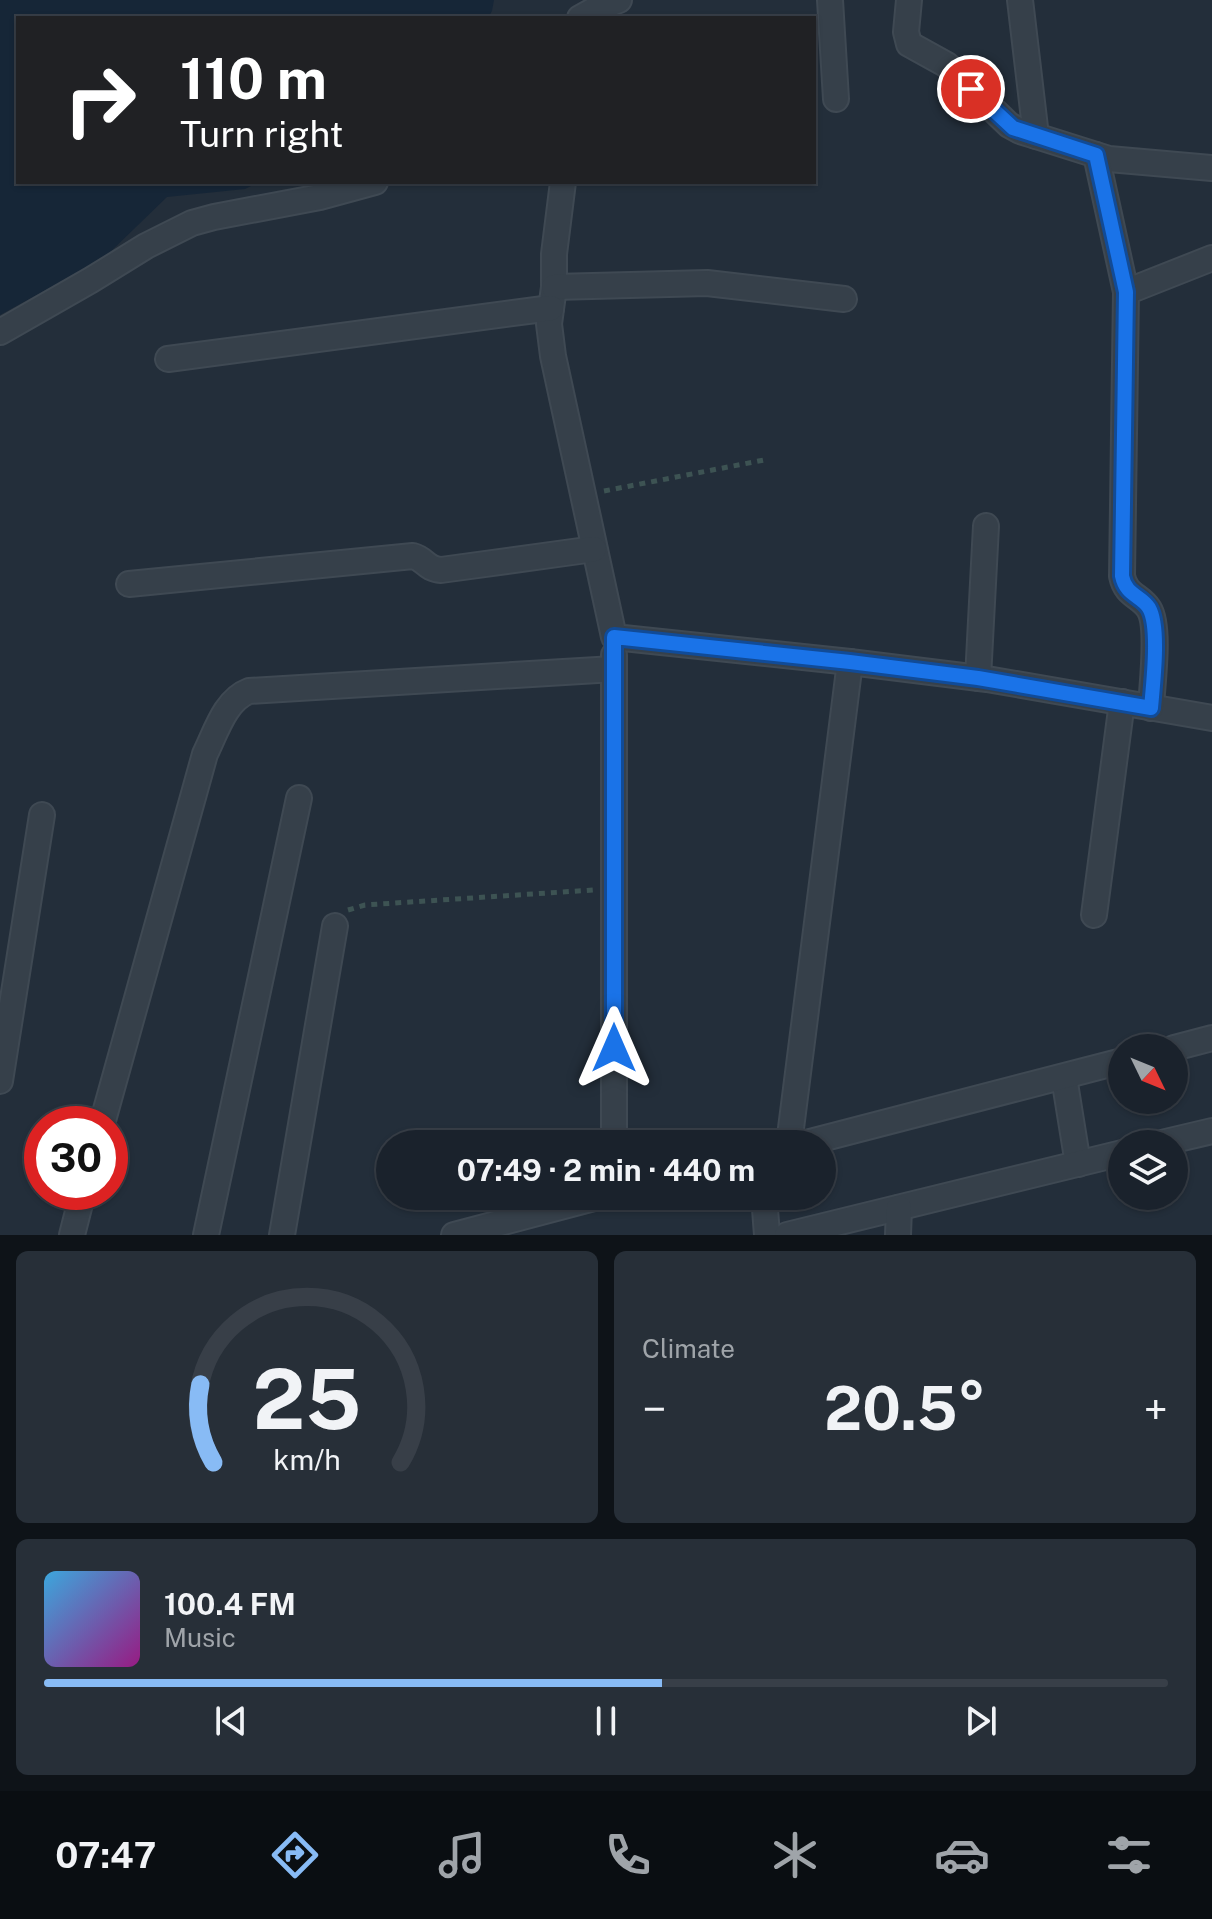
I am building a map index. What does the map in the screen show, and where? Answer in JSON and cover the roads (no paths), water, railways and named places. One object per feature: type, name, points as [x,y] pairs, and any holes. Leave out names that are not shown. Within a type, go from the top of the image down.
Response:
[{"type":"street","points":[[584,16],[619,0]]},
{"type":"street","points":[[830,0],[836,99]]},
{"type":"street","points":[[909,0],[906,32],[909,44],[947,65],[1009,125],[1109,159],[1212,168]]},
{"type":"street","points":[[1020,0],[1036,136]]},
{"type":"street","points":[[1096,155],[1126,292],[1122,576],[1127,590],[1147,605],[1155,624],[1151,708]]},
{"type":"street","points":[[0,332],[157,240],[192,223],[368,184]]},
{"type":"street","points":[[563,184],[549,324],[553,356],[614,637],[614,1130]]},
{"type":"street","points":[[1126,292],[1212,258]]},
{"type":"street","points":[[168,359],[552,298],[707,283],[844,299]]},
{"type":"street","points":[[978,678],[986,526]]},
{"type":"street","points":[[129,584],[413,556],[419,557],[429,567],[441,570],[594,549]]},
{"type":"street","points":[[614,637],[978,678],[1212,718]]},
{"type":"street","points":[[791,1130],[850,662]]},
{"type":"street","points":[[107,1106],[205,754],[237,697],[249,691],[614,669]]},
{"type":"street","points":[[1094,915],[1122,702]]},
{"type":"street","points":[[206,1235],[299,798]]},
{"type":"street","points":[[0,1081],[42,815]]},
{"type":"street","points":[[282,1235],[335,926]]},
{"type":"street","points":[[1188,1044],[1212,1038]]},
{"type":"street","points":[[836,1135],[1108,1065]]},
{"type":"street","points":[[1064,1077],[1074,1143]]},
{"type":"street","points":[[1188,1137],[1212,1131]]},
{"type":"street","points":[[787,1235],[829,1230],[899,1208],[1074,1143],[1108,1150]]},
{"type":"street","points":[[898,1235],[899,1208]]},
{"type":"street","points":[[72,1235],[78,1210]]},
{"type":"street","points":[[454,1235],[549,1210]]},
{"type":"street","points":[[765,1210],[767,1235]]},
{"type":"water","points":[[0,0],[494,0],[489,16],[16,16],[16,184],[255,184],[245,189],[167,197],[104,258],[0,315]]}]
